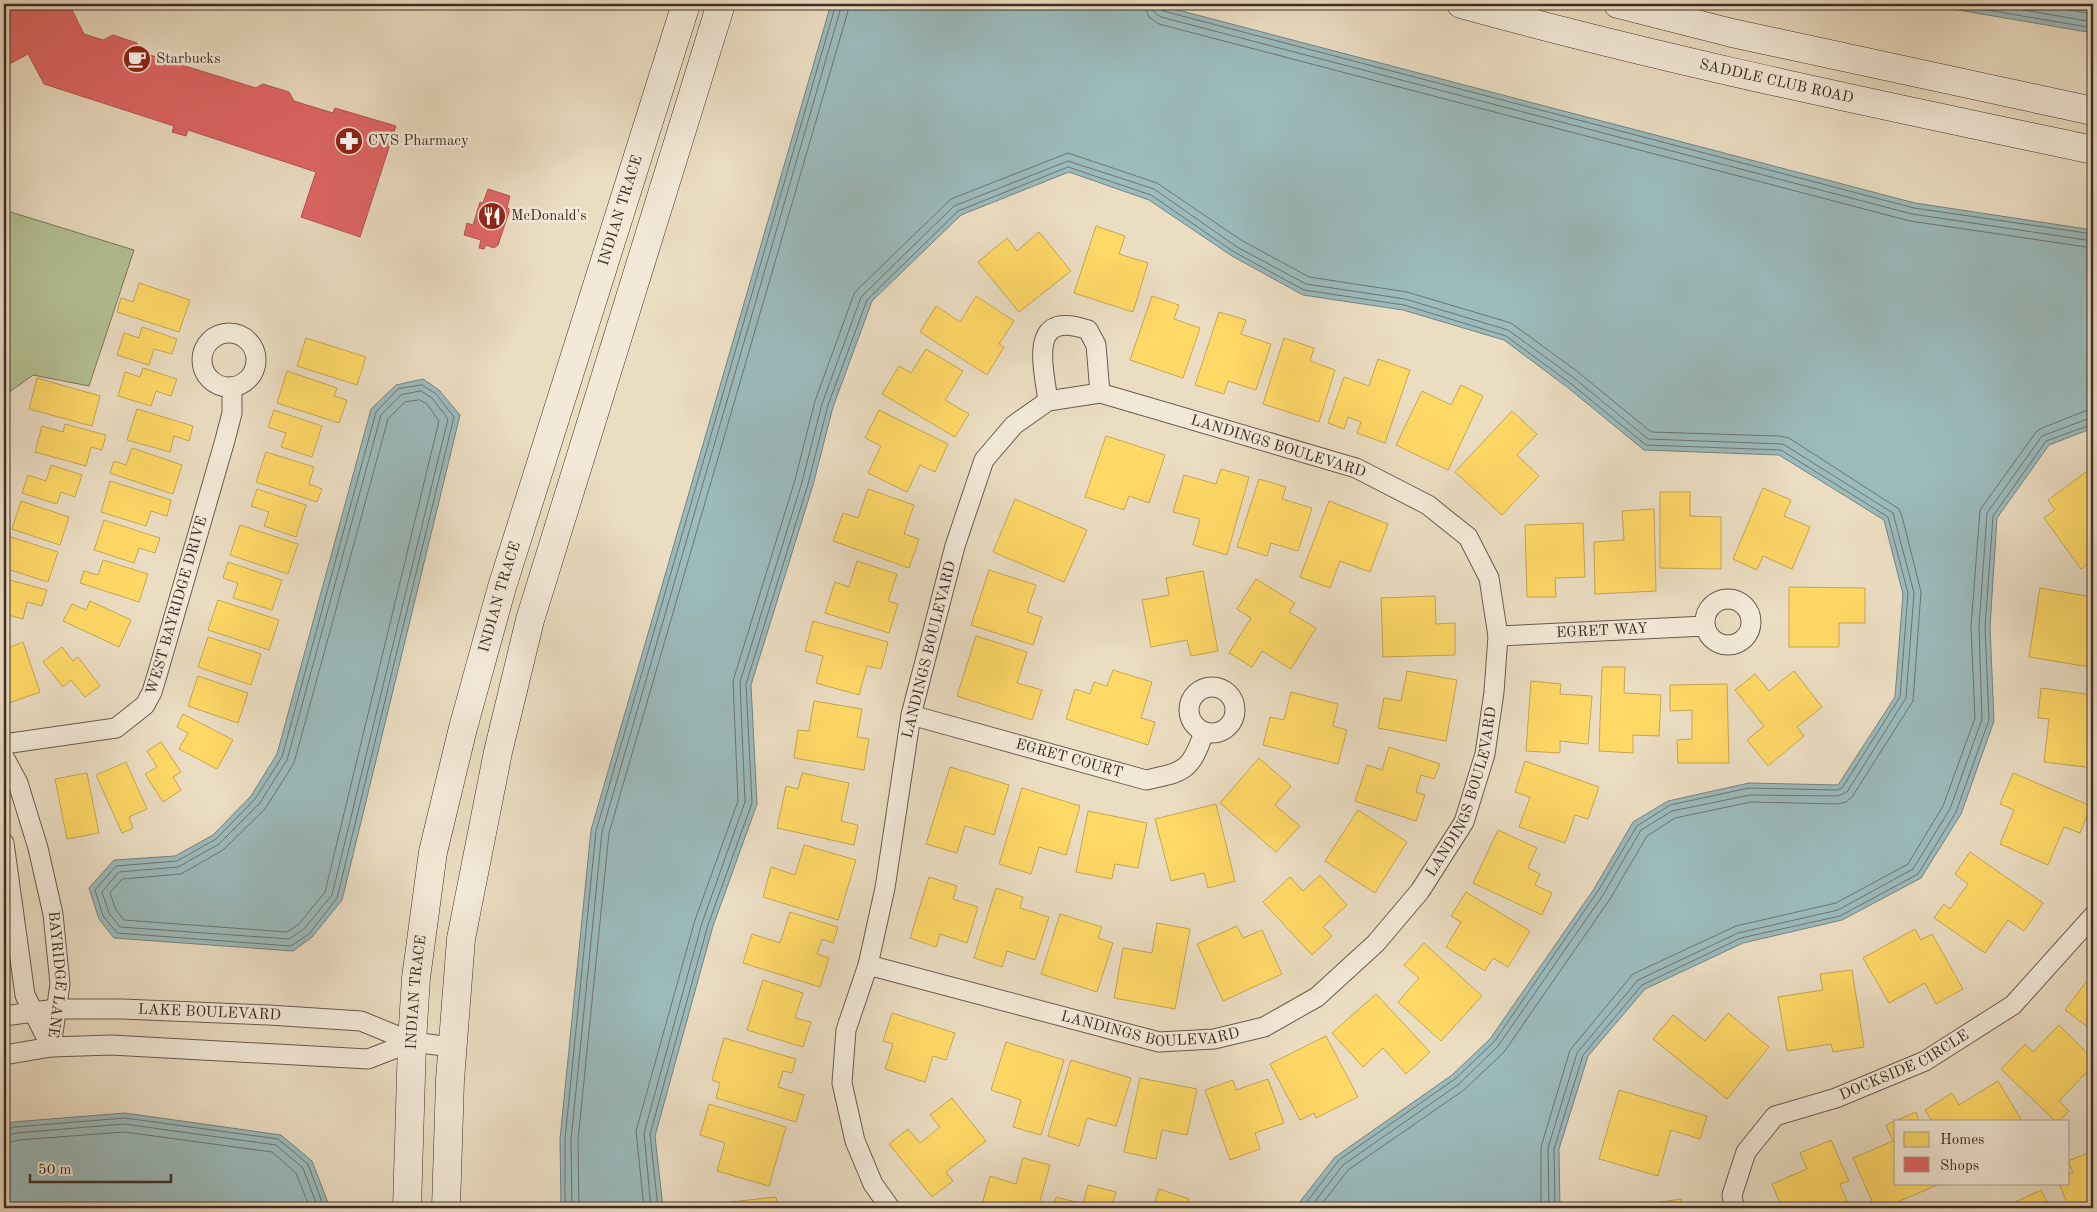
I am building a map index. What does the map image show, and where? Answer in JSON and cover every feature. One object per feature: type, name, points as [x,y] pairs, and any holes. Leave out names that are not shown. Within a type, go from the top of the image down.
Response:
[{"type":"main road","name":"INDIAN TRACE","points":[[408,1208],[412,1042],[416,978],[433,852],[463,728],[502,587],[686,4]]},
{"type":"main road","points":[[446,1208],[452,1048],[461,939],[498,752],[530,620],[721,4]]},
{"type":"main road","name":"SADDLE CLUB ROAD","points":[[1462,4],[1530,23],[1719,69],[2093,150]]},
{"type":"main road","points":[[1618,4],[1732,33],[2093,111]]},
{"type":"street","points":[[1048,401],[1041,352],[1046,335],[1057,325],[1071,324],[1088,330],[1096,344],[1100,393]]},
{"type":"street","name":"WEST BAYRIDGE DRIVE","points":[[4,744],[116,728],[144,705],[152,692],[226,440],[232,413],[232,387]]},
{"type":"street","name":"LANDINGS BOULEVARD","points":[[868,965],[1159,1042],[1214,1039],[1264,1027],[1317,997],[1376,943],[1420,891],[1464,822],[1485,754],[1494,692],[1498,636],[1489,578],[1468,537],[1428,505],[1356,468],[1100,393],[1048,401],[1014,426],[984,460],[955,546],[911,715],[885,888],[868,965],[846,1030],[842,1083],[854,1141],[873,1184],[890,1208]]},
{"type":"street","name":"EGRET WAY","points":[[1498,636],[1705,626]]},
{"type":"street","name":"EGRET COURT","points":[[911,715],[1146,780],[1179,773],[1197,754],[1204,732]]},
{"type":"street","name":"BAYRIDGE LANE","points":[[4,758],[18,783],[38,848],[53,914],[60,984],[51,1047]]},
{"type":"street","name":"BAYRIDGE LANE","points":[[4,843],[25,995],[51,1047]]},
{"type":"street","name":"DOCKSIDE CIRCLE","points":[[1734,1208],[1732,1196],[1746,1152],[1775,1116],[1836,1098],[1933,1056],[2013,1006],[2093,916]]},
{"type":"street","name":"LAKE BOULEVARD","points":[[4,1016],[56,1009],[166,1010],[361,1021],[412,1042],[452,1048]]},
{"type":"street","name":"LAKE BOULEVARD","points":[[4,1055],[51,1047],[111,1045],[368,1059],[412,1042]]},
{"type":"green space","points":[[4,210],[134,250],[89,386],[33,375],[4,396]]},
{"type":"water","points":[[831,4],[1155,4],[1915,203],[2093,230],[2093,428],[2049,445],[1997,518],[1990,627],[1994,721],[1961,814],[1921,878],[1842,920],[1743,943],[1645,989],[1588,1056],[1559,1149],[1560,1208],[1295,1208],[1335,1157],[1452,1075],[1490,1039],[1594,889],[1633,822],[1668,801],[1749,783],[1838,785],[1895,697],[1903,594],[1884,520],[1779,455],[1644,450],[1567,387],[1504,340],[1403,310],[1303,295],[1232,256],[1149,200],[1069,172],[961,215],[872,301],[833,407],[813,485],[751,685],[757,804],[713,926],[655,1136],[663,1208],[561,1208],[560,1139],[591,830]]},
{"type":"water","points":[[1923,4],[2093,4],[2093,33]]},
{"type":"water","points":[[423,379],[439,390],[460,415],[342,900],[312,937],[293,951],[114,938],[99,919],[89,888],[114,860],[175,856],[213,835],[251,796],[277,754],[371,409],[396,385]]},
{"type":"water","points":[[125,1113],[281,1135],[312,1161],[330,1208],[4,1208],[4,1126],[13,1122]]},
{"type":"building: Homes","points":[[1096,226],[1125,236],[1119,254],[1148,263],[1133,312],[1074,293]]},
{"type":"building: Homes","points":[[1039,232],[1071,271],[1019,312],[978,262],[1007,238],[1017,251]]},
{"type":"building: Homes","points":[[139,283],[190,300],[179,332],[117,312],[121,298],[133,302]]},
{"type":"building: Homes","points":[[976,296],[1014,321],[999,344],[1004,347],[987,375],[920,332],[936,306],[960,322]]},
{"type":"building: Homes","points":[[1152,296],[1179,305],[1174,319],[1200,328],[1183,378],[1130,360]]},
{"type":"building: Homes","points":[[1219,312],[1246,320],[1241,334],[1271,344],[1256,390],[1228,381],[1224,394],[1195,385]]},
{"type":"building: Homes","points":[[142,327],[177,339],[172,354],[154,349],[149,365],[117,355],[124,333],[139,338]]},
{"type":"building: Homes","points":[[306,338],[366,357],[357,385],[297,366]]},
{"type":"building: Homes","points":[[1284,338],[1314,348],[1310,361],[1335,370],[1319,422],[1263,404]]},
{"type":"building: Homes","points":[[926,349],[963,371],[945,400],[969,414],[955,437],[882,394],[899,366],[911,373]]},
{"type":"building: Homes","points":[[1378,359],[1410,370],[1385,443],[1357,433],[1361,422],[1348,417],[1344,429],[1328,423],[1344,377],[1369,386]]},
{"type":"building: Homes","points":[[143,368],[177,379],[171,396],[156,391],[151,406],[118,396],[125,372],[140,377]]},
{"type":"building: Homes","points":[[287,371],[337,388],[334,396],[347,400],[339,423],[277,403]]},
{"type":"building: Homes","points":[[37,378],[100,396],[92,426],[29,409]]},
{"type":"building: Homes","points":[[1461,385],[1483,396],[1448,470],[1396,445],[1422,391],[1451,405]]},
{"type":"building: Homes","points":[[137,409],[193,426],[189,441],[174,436],[170,452],[127,440]]},
{"type":"building: Homes","points":[[274,410],[322,426],[312,457],[281,447],[286,433],[268,427]]},
{"type":"building: Homes","points":[[879,410],[948,444],[935,472],[920,465],[907,492],[868,473],[881,446],[865,438]]},
{"type":"building: Homes","points":[[1512,411],[1537,434],[1517,455],[1539,476],[1502,515],[1455,472]]},
{"type":"building: Homes","points":[[65,424],[106,435],[102,450],[91,447],[86,466],[35,452],[42,426],[63,432]]},
{"type":"building: Homes","points":[[1106,436],[1165,455],[1149,503],[1129,496],[1124,510],[1085,497]]},
{"type":"building: Homes","points":[[132,448],[182,465],[173,494],[110,473],[114,461],[126,465]]},
{"type":"building: Homes","points":[[266,452],[314,467],[309,484],[322,489],[317,502],[256,482]]},
{"type":"building: Homes","points":[[51,465],[82,475],[75,497],[61,492],[57,504],[22,493],[28,475],[46,481]]},
{"type":"building: Homes","points":[[2093,467],[2093,560],[2081,569],[2044,518],[2055,510],[2048,500]]},
{"type":"building: Homes","points":[[1221,469],[1249,477],[1227,555],[1193,545],[1200,519],[1173,512],[1184,475],[1216,484]]},
{"type":"building: Homes","points":[[1259,479],[1286,487],[1282,499],[1312,508],[1298,551],[1271,543],[1267,556],[1237,547]]},
{"type":"building: Homes","points":[[110,481],[171,500],[167,516],[151,511],[146,526],[101,512]]},
{"type":"building: Homes","points":[[1763,488],[1791,500],[1784,516],[1810,527],[1792,569],[1763,556],[1757,570],[1733,559]]},
{"type":"building: Homes","points":[[257,489],[306,505],[296,537],[264,526],[269,512],[251,506]]},
{"type":"building: Homes","points":[[868,489],[914,505],[904,534],[919,539],[909,568],[833,541],[843,513],[858,518]]},
{"type":"building: Homes","points":[[1660,492],[1690,492],[1690,516],[1721,517],[1721,569],[1660,568]]},
{"type":"building: Homes","points":[[1015,499],[1087,530],[1064,582],[993,552]]},
{"type":"building: Homes","points":[[21,501],[69,517],[60,545],[12,529]]},
{"type":"building: Homes","points":[[1329,501],[1388,524],[1370,572],[1340,561],[1330,588],[1300,577]]},
{"type":"building: Homes","points":[[1654,509],[1656,591],[1595,594],[1594,542],[1624,540],[1622,511]]},
{"type":"building: Homes","points":[[104,520],[160,538],[155,553],[139,548],[134,563],[94,550]]},
{"type":"building: Homes","points":[[1583,523],[1585,577],[1555,578],[1556,597],[1527,597],[1525,525]]},
{"type":"building: Homes","points":[[240,525],[298,544],[288,574],[230,555]]},
{"type":"building: Homes","points":[[8,536],[58,552],[48,582],[4,568],[4,548]]},
{"type":"building: Homes","points":[[103,560],[148,574],[139,602],[80,583],[84,571],[98,575]]},
{"type":"building: Homes","points":[[857,561],[897,574],[888,601],[898,604],[889,633],[825,613],[835,582],[849,587]]},
{"type":"building: Homes","points":[[228,562],[282,580],[272,610],[233,598],[238,583],[223,578]]},
{"type":"building: Homes","points":[[989,570],[1036,585],[1027,612],[1042,617],[1033,645],[971,625]]},
{"type":"building: Homes","points":[[1203,571],[1218,651],[1191,656],[1187,640],[1151,647],[1142,600],[1169,595],[1166,578]]},
{"type":"building: Homes","points":[[6,579],[47,590],[42,606],[27,602],[23,619],[4,614]]},
{"type":"building: Homes","points":[[1256,579],[1295,603],[1289,612],[1316,628],[1291,669],[1262,651],[1252,667],[1229,653],[1251,618],[1237,609]]},
{"type":"building: Homes","points":[[1789,587],[1865,588],[1865,623],[1839,623],[1839,647],[1789,647]]},
{"type":"building: Homes","points":[[2040,588],[2093,597],[2091,644],[2093,644],[2093,679],[2088,679],[2090,667],[2029,657]]},
{"type":"building: Homes","points":[[1435,596],[1436,624],[1455,623],[1455,655],[1383,657],[1381,598]]},
{"type":"building: Homes","points":[[218,600],[279,620],[269,650],[208,630]]},
{"type":"building: Homes","points":[[90,601],[131,620],[119,647],[63,621],[72,604],[86,610]]},
{"type":"building: Homes","points":[[813,621],[888,642],[881,669],[867,666],[859,695],[816,683],[823,656],[805,651]]},
{"type":"building: Homes","points":[[976,636],[1027,652],[1017,683],[1042,690],[1032,720],[957,696]]},
{"type":"building: Homes","points":[[4,637],[8,648],[23,642],[40,692],[9,703],[4,687]]},
{"type":"building: Homes","points":[[208,637],[261,654],[251,685],[198,667]]},
{"type":"building: Homes","points":[[62,647],[73,661],[78,657],[100,686],[85,697],[71,680],[63,687],[43,662]]},
{"type":"building: Homes","points":[[1602,667],[1625,667],[1624,693],[1661,695],[1659,736],[1633,735],[1633,753],[1599,751]]},
{"type":"building: Homes","points":[[1113,670],[1152,682],[1141,718],[1155,722],[1148,745],[1066,719],[1075,689],[1090,694],[1094,682],[1107,686]]},
{"type":"building: Homes","points":[[1407,671],[1457,680],[1446,741],[1378,728],[1384,698],[1401,701]]},
{"type":"building: Homes","points":[[1794,671],[1822,707],[1797,727],[1804,736],[1768,766],[1747,740],[1764,726],[1735,690],[1755,674],[1769,691]]},
{"type":"building: Homes","points":[[198,676],[248,693],[238,723],[188,706]]},
{"type":"building: Homes","points":[[1531,681],[1561,684],[1560,694],[1592,696],[1588,744],[1560,741],[1560,753],[1526,751]]},
{"type":"building: Homes","points":[[1727,684],[1729,763],[1678,763],[1677,740],[1692,739],[1692,710],[1670,711],[1670,685]]},
{"type":"building: Homes","points":[[2041,688],[2093,695],[2093,768],[2044,762],[2049,719],[2038,718]]},
{"type":"building: Homes","points":[[1291,692],[1338,704],[1333,726],[1347,730],[1338,764],[1263,745],[1270,717],[1284,720]]},
{"type":"building: Homes","points":[[814,701],[862,709],[857,737],[869,739],[864,770],[794,758],[798,730],[809,731]]},
{"type":"building: Homes","points":[[183,714],[233,740],[217,769],[179,749],[188,733],[177,727]]},
{"type":"building: Homes","points":[[161,742],[181,772],[173,777],[181,790],[163,802],[145,774],[157,767],[147,751]]},
{"type":"building: Homes","points":[[1389,747],[1440,764],[1434,779],[1421,775],[1416,792],[1425,795],[1416,821],[1355,801],[1367,765],[1382,770]]},
{"type":"building: Homes","points":[[1259,758],[1291,786],[1275,805],[1300,826],[1276,852],[1220,803]]},
{"type":"building: Homes","points":[[1525,761],[1599,787],[1588,819],[1575,815],[1565,843],[1519,827],[1530,797],[1515,792]]},
{"type":"building: Homes","points":[[126,762],[147,809],[129,817],[133,828],[122,833],[96,775]]},
{"type":"building: Homes","points":[[950,767],[1009,785],[994,835],[965,826],[957,853],[926,844]]},
{"type":"building: Homes","points":[[87,773],[99,833],[67,839],[55,779]]},
{"type":"building: Homes","points":[[802,773],[849,783],[841,821],[858,825],[854,845],[777,828],[786,786],[798,789]]},
{"type":"building: Homes","points":[[2013,773],[2091,806],[2080,833],[2064,827],[2048,865],[2000,844],[2014,810],[2000,804]]},
{"type":"building: Homes","points":[[1022,788],[1080,806],[1066,855],[1039,847],[1031,874],[999,864]]},
{"type":"building: Homes","points":[[1216,804],[1235,881],[1208,888],[1204,873],[1171,881],[1155,819]]},
{"type":"building: Homes","points":[[1358,810],[1407,842],[1375,893],[1325,861]]},
{"type":"building: Homes","points":[[1088,811],[1147,823],[1138,868],[1115,864],[1112,879],[1076,872]]},
{"type":"building: Homes","points":[[1498,830],[1537,848],[1528,868],[1540,874],[1535,885],[1552,893],[1542,915],[1473,883]]},
{"type":"building: Homes","points":[[804,845],[856,860],[838,920],[763,897],[771,867],[795,875]]},
{"type":"building: Homes","points":[[1970,852],[2043,903],[2024,931],[2008,920],[1985,953],[1934,918],[1944,904],[1950,909],[1968,884],[1955,874]]},
{"type":"building: Homes","points":[[1320,875],[1347,905],[1323,927],[1332,936],[1312,955],[1263,902],[1290,877],[1303,891]]},
{"type":"building: Homes","points":[[929,877],[957,886],[953,899],[978,907],[967,943],[940,934],[936,947],[910,938]]},
{"type":"building: Homes","points":[[996,888],[1023,897],[1020,908],[1049,917],[1035,960],[1007,951],[1002,967],[974,958]]},
{"type":"building: Homes","points":[[1466,892],[1530,931],[1508,967],[1493,958],[1485,971],[1446,947],[1461,922],[1451,916]]},
{"type":"building: Homes","points":[[790,912],[838,927],[833,943],[822,939],[817,954],[829,958],[820,987],[743,963],[752,934],[780,943]]},
{"type":"building: Homes","points":[[1060,914],[1102,927],[1098,938],[1113,943],[1097,992],[1041,974]]},
{"type":"building: Homes","points":[[1157,923],[1190,929],[1175,1009],[1114,998],[1123,948],[1152,953]]},
{"type":"building: Homes","points":[[1237,926],[1243,938],[1262,930],[1282,974],[1223,1001],[1197,944]]},
{"type":"building: Homes","points":[[1915,929],[1921,940],[1932,934],[1963,989],[1936,1004],[1925,983],[1889,1003],[1863,958]]},
{"type":"building: Homes","points":[[1424,943],[1482,996],[1441,1041],[1398,1002],[1419,978],[1404,965]]},
{"type":"building: Homes","points":[[1852,970],[1864,1047],[1833,1052],[1831,1044],[1787,1051],[1778,997],[1823,990],[1820,974]]},
{"type":"building: Homes","points":[[763,980],[803,993],[795,1018],[811,1022],[803,1047],[747,1030]]},
{"type":"building: Homes","points":[[2087,981],[2093,986],[2093,1031],[2065,1010]]},
{"type":"building: Homes","points":[[1376,994],[1430,1052],[1406,1074],[1383,1048],[1363,1067],[1332,1033]]},
{"type":"building: Homes","points":[[892,1013],[955,1033],[946,1060],[933,1056],[925,1082],[885,1069],[893,1044],[883,1041]]},
{"type":"building: Homes","points":[[1728,1013],[1769,1047],[1727,1099],[1653,1039],[1673,1015],[1705,1041]]},
{"type":"building: Homes","points":[[2059,1025],[2093,1059],[2093,1066],[2059,1101],[2069,1111],[2060,1120],[2054,1120],[2001,1069],[2025,1044],[2033,1052]]},
{"type":"building: Homes","points":[[1326,1036],[1358,1097],[1316,1118],[1314,1113],[1300,1120],[1270,1064]]},
{"type":"building: Homes","points":[[724,1038],[796,1059],[792,1073],[783,1071],[778,1087],[804,1095],[796,1122],[716,1098],[720,1083],[712,1080]]},
{"type":"building: Homes","points":[[1006,1042],[1064,1060],[1041,1135],[1013,1127],[1021,1100],[991,1090]]},
{"type":"building: Homes","points":[[1071,1060],[1131,1078],[1116,1126],[1087,1118],[1079,1146],[1048,1136]]},
{"type":"building: Homes","points":[[1140,1078],[1197,1089],[1187,1135],[1162,1130],[1156,1159],[1124,1152]]},
{"type":"building: Homes","points":[[1268,1079],[1284,1123],[1255,1133],[1260,1149],[1230,1160],[1205,1090],[1233,1080],[1236,1090]]},
{"type":"building: Homes","points":[[1998,1081],[2021,1120],[1931,1120],[1925,1110],[1952,1093],[1959,1105]]},
{"type":"building: Homes","points":[[1619,1090],[1707,1116],[1700,1139],[1671,1130],[1658,1176],[1599,1159]]},
{"type":"building: Homes","points":[[952,1098],[986,1141],[946,1172],[953,1181],[932,1197],[889,1144],[908,1129],[920,1143],[940,1127],[930,1115]]},
{"type":"building: Homes","points":[[709,1104],[786,1127],[769,1186],[717,1171],[725,1143],[700,1135]]},
{"type":"building: Homes","points":[[1916,1112],[1919,1120],[1898,1120]]},
{"type":"building: Homes","points":[[1894,1122],[1894,1184],[1940,1184],[1883,1208],[1875,1208],[1853,1158],[1893,1141],[1886,1125]]},
{"type":"building: Homes","points":[[1831,1140],[1849,1181],[1840,1184],[1850,1208],[1782,1208],[1772,1184],[1807,1169],[1800,1153]]},
{"type":"building: Homes","points":[[2093,1151],[2093,1208],[2069,1208],[2059,1184],[2070,1184],[2070,1173],[2073,1172],[2070,1160]]},
{"type":"building: Homes","points":[[1023,1158],[1050,1165],[1038,1208],[981,1208],[990,1176],[1016,1184]]},
{"type":"building: Homes","points":[[1088,1185],[1116,1192],[1111,1208],[1053,1208],[1056,1197],[1083,1204]]},
{"type":"building: Homes","points":[[1159,1189],[1189,1199],[1186,1208],[1153,1208]]},
{"type":"building: Homes","points":[[2041,1190],[2050,1208],[2003,1208]]},
{"type":"building: Homes","points":[[776,1197],[778,1208],[713,1208],[712,1204]]},
{"type":"building: Homes","points":[[1681,1199],[1683,1208],[1617,1208]]},
{"type":"building: Homes","points":[[1213,1203],[1233,1208],[1212,1208]]},
{"type":"building: Shops","points":[[4,4],[69,4],[84,34],[103,40],[113,35],[137,43],[140,52],[256,88],[263,84],[289,92],[294,101],[333,113],[335,108],[396,126],[360,237],[301,217],[316,172],[188,130],[186,136],[172,132],[174,126],[44,84],[28,54],[4,67]]},
{"type":"building: Shops","name":"McDonald's","points":[[488,189],[510,196],[507,208],[510,209],[498,245],[494,248],[486,245],[484,249],[479,248],[481,240],[464,235],[467,223],[473,225],[480,202],[483,203]]},
{"type":"place","name":"Starbucks","points":[[137,59]]},
{"type":"place","name":"CVS Pharmacy","points":[[349,141]]},
{"type":"place","name":"McDonald's","points":[[492,216]]}]
